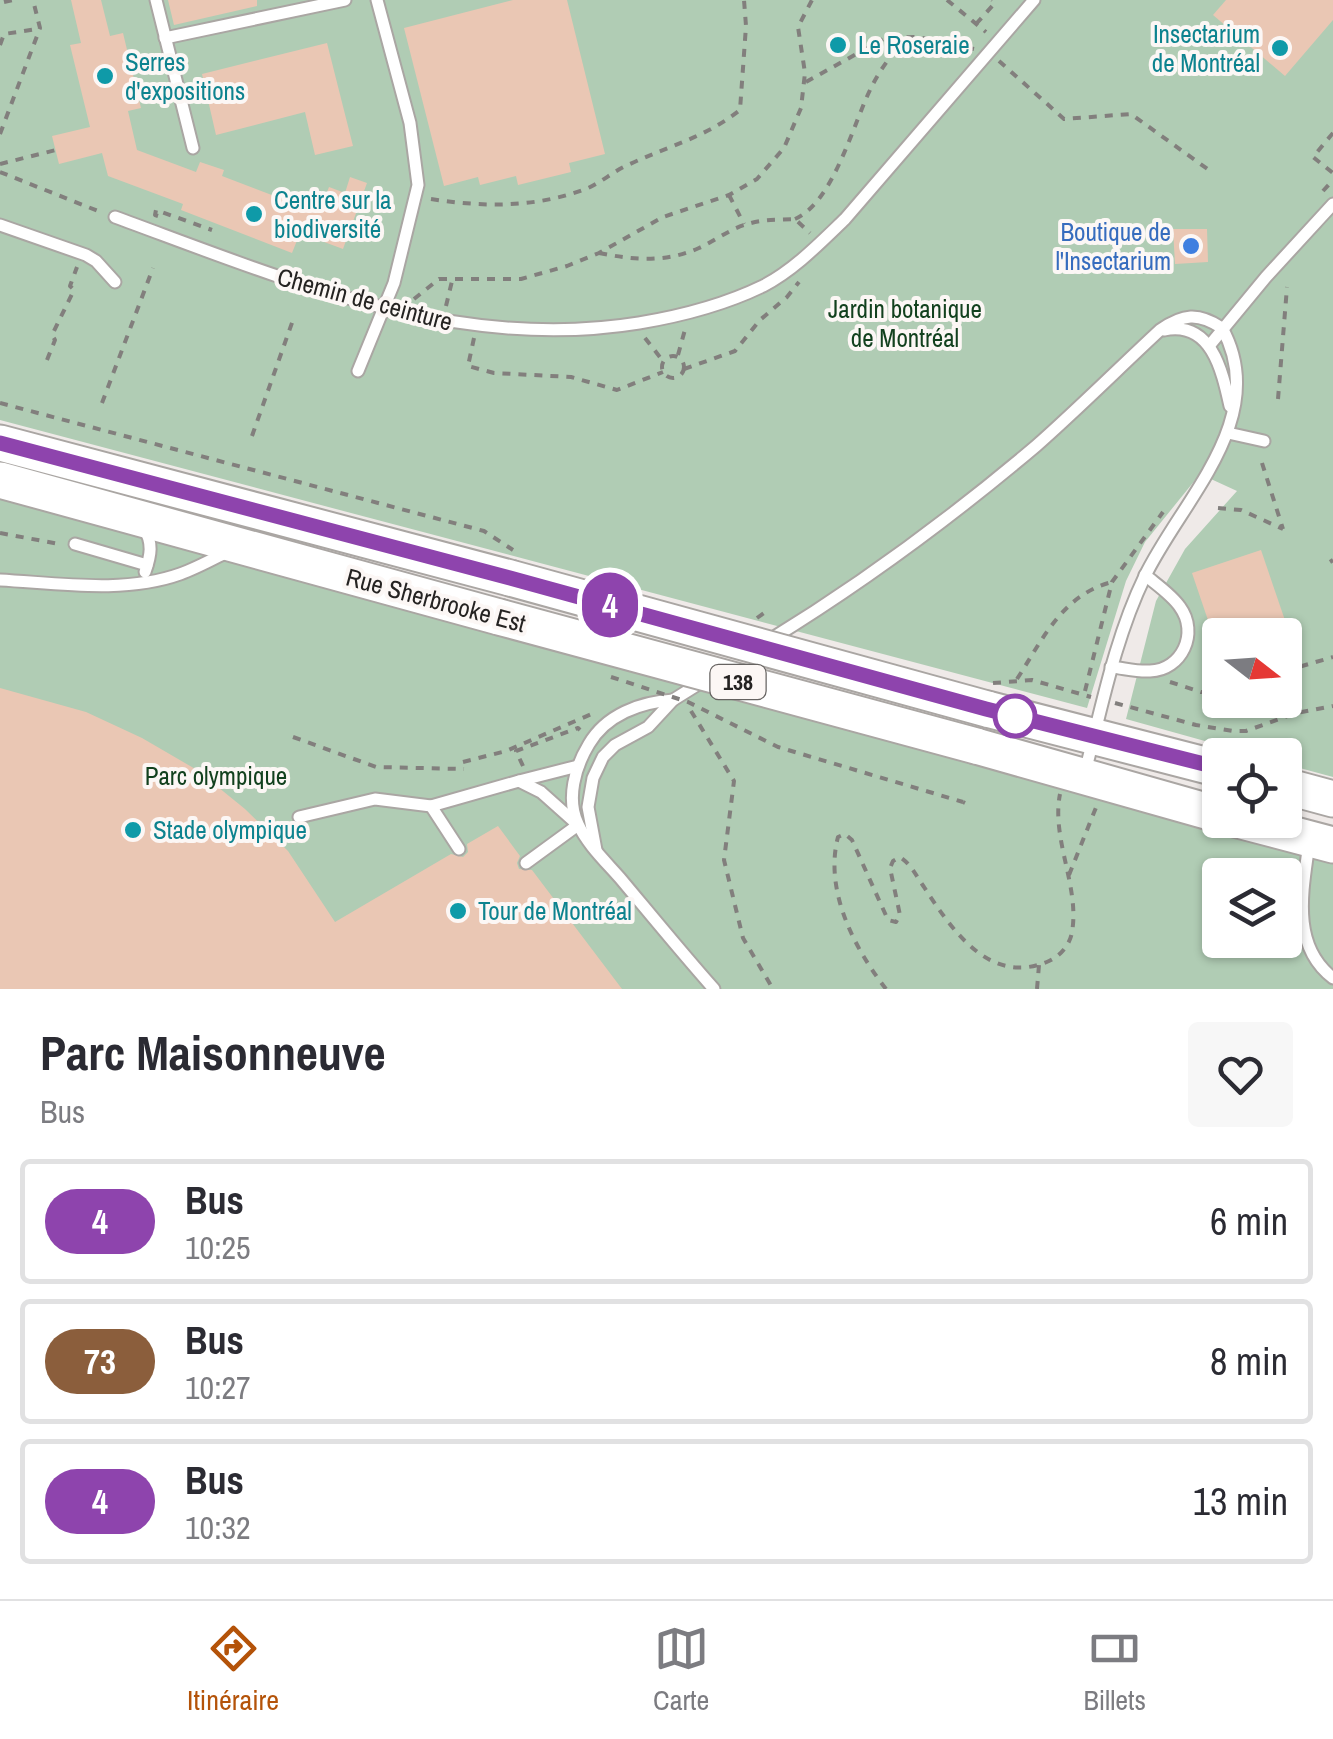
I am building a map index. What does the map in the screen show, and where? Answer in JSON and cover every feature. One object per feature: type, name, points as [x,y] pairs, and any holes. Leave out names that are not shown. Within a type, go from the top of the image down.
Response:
[{"type":"main road","name":"Rue Sherbrooke Est","points":[[0,443],[513,565],[989,696],[1094,736],[1202,763]]},
{"type":"main road","name":"Rue Sherbrooke Est","points":[[0,480],[976,746],[1081,789],[1202,812]]},
{"type":"main road","points":[[1302,791],[1333,800]]},
{"type":"lane","points":[[156,0],[193,148]]},
{"type":"lane","points":[[165,38],[345,0]]},
{"type":"lane","points":[[358,371],[394,283],[416,197],[417,171],[410,123],[377,0]]},
{"type":"lane","name":"Chemin de ceinture","points":[[115,218],[326,293],[443,322],[567,331],[654,321],[766,285],[806,256],[845,219],[984,51],[1034,0]]},
{"type":"lane","points":[[1210,346],[1333,204]]},
{"type":"lane","points":[[0,224],[96,260],[116,282]]},
{"type":"lane","points":[[742,657],[807,617],[954,512],[1037,445],[1160,330],[1178,318],[1195,314],[1222,328],[1237,363],[1228,432],[1206,479],[1145,575],[1111,667],[1081,789]]},
{"type":"lane","points":[[1160,330],[1178,327],[1194,331],[1210,346],[1222,370],[1231,413]]},
{"type":"lane","points":[[1228,432],[1264,441]]},
{"type":"lane","points":[[135,582],[144,575],[150,538],[136,518]]},
{"type":"lane","points":[[75,544],[147,564]]},
{"type":"lane","points":[[0,580],[135,582],[180,574],[240,546]]},
{"type":"lane","points":[[1111,667],[1152,671],[1168,667],[1184,654],[1188,628],[1182,609],[1145,575]]},
{"type":"lane","points":[[596,850],[588,807],[593,778],[603,757],[615,745],[648,726],[673,700],[726,667]]},
{"type":"lane","points":[[578,824],[572,803],[578,766],[595,733],[608,722],[653,701],[673,700]]},
{"type":"lane","points":[[299,817],[375,799],[431,806],[578,766]]},
{"type":"lane","points":[[519,781],[541,792],[578,824],[714,989]]},
{"type":"lane","points":[[431,806],[459,849]]},
{"type":"lane","points":[[526,864],[578,824]]},
{"type":"lane","points":[[1321,842],[1300,905],[1308,947],[1333,978]]},
{"type":"path","points":[[4,2],[13,0]]},
{"type":"path","points":[[0,134],[40,28],[33,0]]},
{"type":"path","points":[[416,197],[469,205],[525,205],[583,190],[628,164],[711,132],[740,110],[744,0]]},
{"type":"path","points":[[400,313],[433,282],[532,278],[599,253],[662,217],[729,195],[757,178],[777,157],[795,125],[804,83],[798,27],[812,0]]},
{"type":"path","points":[[947,0],[991,36],[984,51],[966,64]]},
{"type":"path","points":[[976,24],[994,1]]},
{"type":"path","points":[[0,45],[4,34],[40,28]]},
{"type":"path","points":[[804,83],[884,38],[908,36],[984,51],[1064,119],[1132,114],[1213,173]]},
{"type":"path","points":[[599,253],[637,261],[656,259],[696,249],[744,224],[794,218],[808,211],[828,186],[874,82],[908,36]]},
{"type":"path","points":[[1333,133],[1313,157],[1333,173]]},
{"type":"path","points":[[0,164],[56,150]]},
{"type":"path","points":[[0,172],[115,218]]},
{"type":"path","points":[[729,195],[744,224]]},
{"type":"path","points":[[166,220],[154,215],[156,210],[212,231],[215,223]]},
{"type":"path","points":[[183,220],[185,212]]},
{"type":"path","points":[[794,218],[812,236]]},
{"type":"path","points":[[663,372],[673,378],[694,363],[724,357],[744,343],[760,320],[798,285],[805,272],[806,256],[799,248],[822,227]]},
{"type":"path","points":[[47,360],[55,340],[52,336],[74,290],[70,286],[82,254]]},
{"type":"path","points":[[102,403],[152,268]]},
{"type":"path","points":[[443,322],[452,282]]},
{"type":"path","points":[[1278,399],[1287,286]]},
{"type":"path","points":[[252,436],[293,320]]},
{"type":"path","points":[[477,327],[468,366],[494,374],[571,377],[617,390],[663,372]]},
{"type":"path","points":[[663,372],[662,363],[670,355],[680,358],[684,368]]},
{"type":"path","points":[[0,403],[484,531],[513,565]]},
{"type":"path","points":[[1218,508],[1241,510],[1283,529],[1262,463]]},
{"type":"path","points":[[0,533],[75,544]]},
{"type":"path","points":[[989,696],[1016,680],[1041,636],[1062,614],[1092,587],[1112,582]]},
{"type":"path","points":[[1302,665],[1333,655]]},
{"type":"path","points":[[596,672],[688,702],[778,747],[964,802]]},
{"type":"path","points":[[1016,680],[1032,680],[1088,696]]},
{"type":"path","points":[[636,694],[664,682]]},
{"type":"path","points":[[1170,682],[1202,692]]},
{"type":"path","points":[[1121,704],[1234,731],[1333,706]]},
{"type":"path","points":[[463,762],[520,746],[605,708]]},
{"type":"path","points":[[692,712],[734,781],[724,860],[743,938],[773,989]]},
{"type":"path","points":[[293,737],[361,763],[402,770],[464,770]]},
{"type":"path","points":[[1068,878],[1081,789]]},
{"type":"path","points":[[886,989],[853,936],[842,908],[835,869],[836,842],[842,834],[852,840],[888,920],[896,922],[900,916],[890,868],[892,861],[900,858],[910,864],[952,928],[980,956],[1011,967],[1038,965],[1060,954],[1072,932],[1061,833],[1081,789]]},
{"type":"path","points":[[1037,989],[1038,965]]},
{"type":"green space","name":"Jardin botanique de Montréal","points":[[0,0],[1333,0],[1333,777],[1302,769],[1302,738],[1202,740],[1126,719],[1156,601],[1185,549],[1237,491],[1200,474],[1145,542],[1126,581],[1087,708],[0,420]]},
{"type":"green space","name":"Parc olympique","points":[[0,495],[1202,828],[1202,838],[1239,838],[1333,864],[1333,989],[0,989]]},
{"type":"building","points":[[71,0],[101,0],[110,36],[123,33],[141,108],[128,111],[137,150],[196,172],[200,162],[224,170],[222,176],[319,213],[329,187],[345,193],[350,177],[367,183],[343,249],[300,233],[292,253],[181,210],[183,204],[108,176],[102,153],[59,164],[52,136],[90,127],[70,45],[81,43]]},
{"type":"building","points":[[168,0],[257,0],[257,6],[174,25]]},
{"type":"building","points":[[513,0],[567,0],[605,154],[569,163],[571,172],[518,185],[516,176],[480,185],[478,177],[444,186],[404,28]]},
{"type":"building","name":"Insectarium de Montréal","points":[[1226,0],[1333,0],[1333,20],[1285,76],[1213,15]]},
{"type":"building","points":[[327,43],[353,146],[315,155],[305,112],[216,135],[202,74]]},
{"type":"building","name":"Boutique de l'Insectarium","points":[[1173,229],[1207,229],[1208,262],[1175,264]]},
{"type":"building","points":[[1261,550],[1284,618],[1207,618],[1192,573]]},
{"type":"building","name":"Stade olympique","points":[[0,688],[86,712],[197,770],[288,851],[335,922],[451,854],[463,857],[468,852],[467,844],[498,826],[520,856],[519,869],[532,870],[622,989],[0,989]]},
{"type":"bus line","name":"4","points":[[0,443],[986,709],[1202,763]]},
{"type":"place","name":"Le Roseraie","points":[[838,45]]},
{"type":"place","name":"Insectarium de Montréal","points":[[1280,48]]},
{"type":"place","name":"Serres d'expositions","points":[[105,76]]},
{"type":"place","name":"Centre sur la biodiversité","points":[[254,214]]},
{"type":"place","name":"Boutique de l'Insectarium","points":[[1191,246]]},
{"type":"place","name":"Stade olympique","points":[[133,830]]},
{"type":"place","name":"Tour de Montréal","points":[[458,911]]}]
